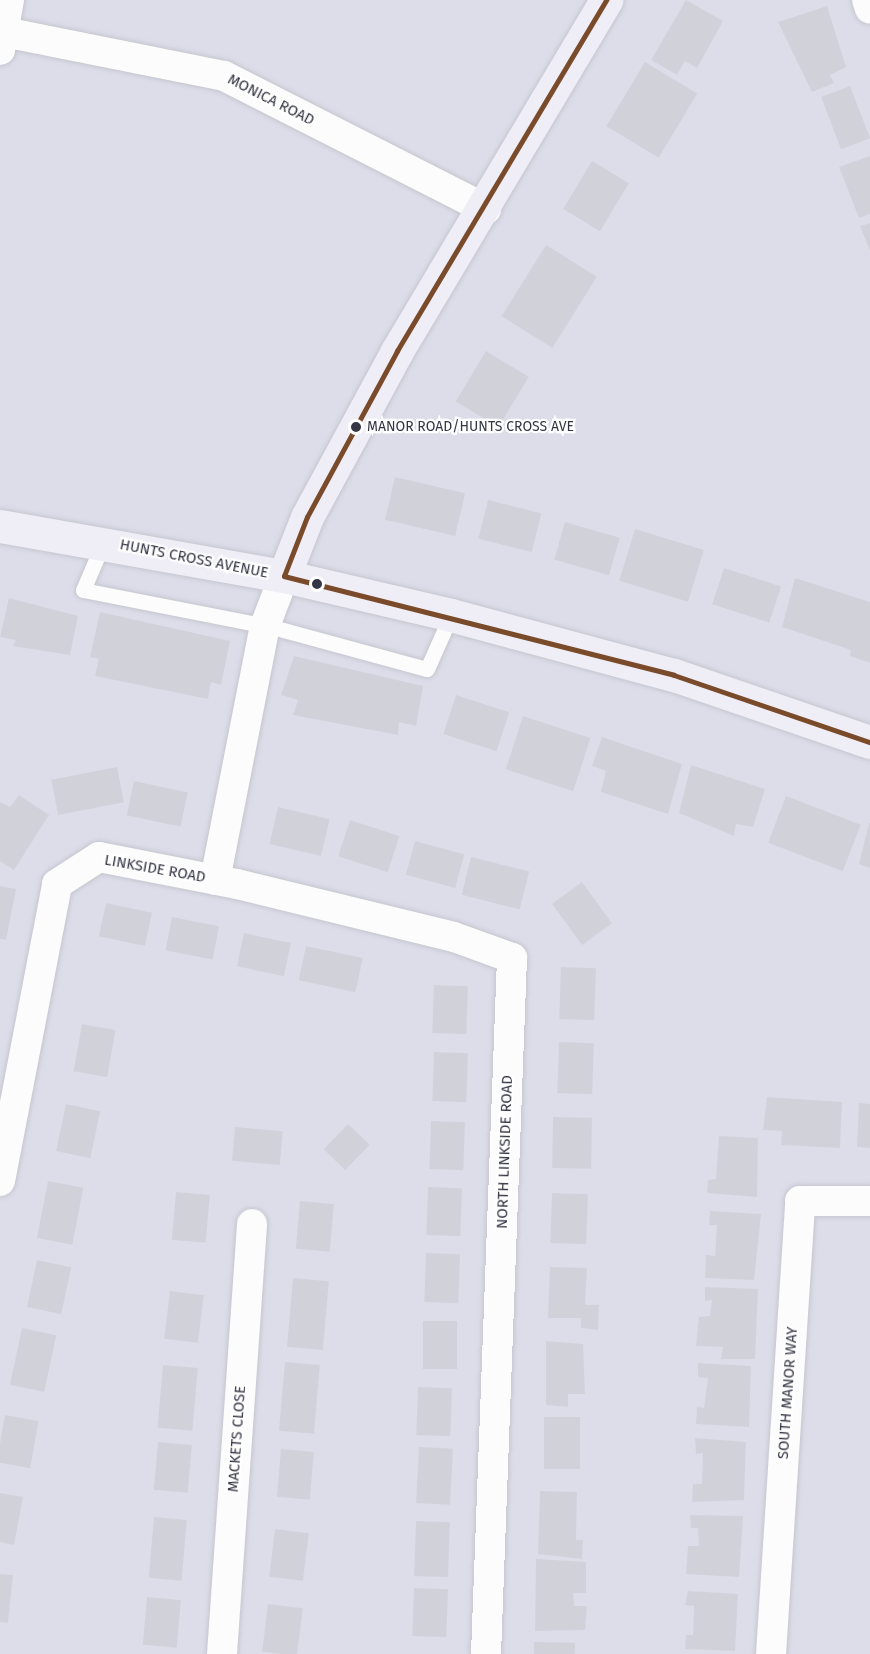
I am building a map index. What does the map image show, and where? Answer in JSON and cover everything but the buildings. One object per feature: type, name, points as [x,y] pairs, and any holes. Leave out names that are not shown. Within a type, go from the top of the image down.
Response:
[{"type":"street","points":[[2,42],[9,0]]},
{"type":"street","points":[[284,576],[307,517],[398,351],[486,209],[606,0]]},
{"type":"street","points":[[867,0],[870,9]]},
{"type":"street","name":"MONICA ROAD","points":[[2,42],[224,76],[486,209]]},
{"type":"street","name":"HUNTS CROSS AVENUE","points":[[0,526],[104,541],[284,576],[451,615],[674,675],[870,742]]},
{"type":"street","name":"LINKSIDE ROAD","points":[[0,1181],[57,884],[99,857],[214,880],[265,626],[284,576]]},
{"type":"street","name":"NORTH LINKSIDE ROAD","points":[[214,880],[454,937],[512,958],[486,1654]]},
{"type":"street","name":"SOUTH MANOR WAY","points":[[771,1654],[800,1201],[870,1202]]},
{"type":"street","name":"MACKETS CLOSE","points":[[222,1654],[252,1224]]},
{"type":"lane","points":[[104,541],[83,590],[265,626],[427,669],[451,615]]},
{"type":"shaded area","points":[[0,0],[870,0],[870,1654],[0,1654]]},
{"type":"transit line","points":[[284,576],[307,517],[397,351],[606,0]]},
{"type":"transit line","points":[[284,576],[674,675],[870,742]]},
{"type":"place","name":"MANOR ROAD/HUNTS CROSS AVE","points":[[356,427]]}]
